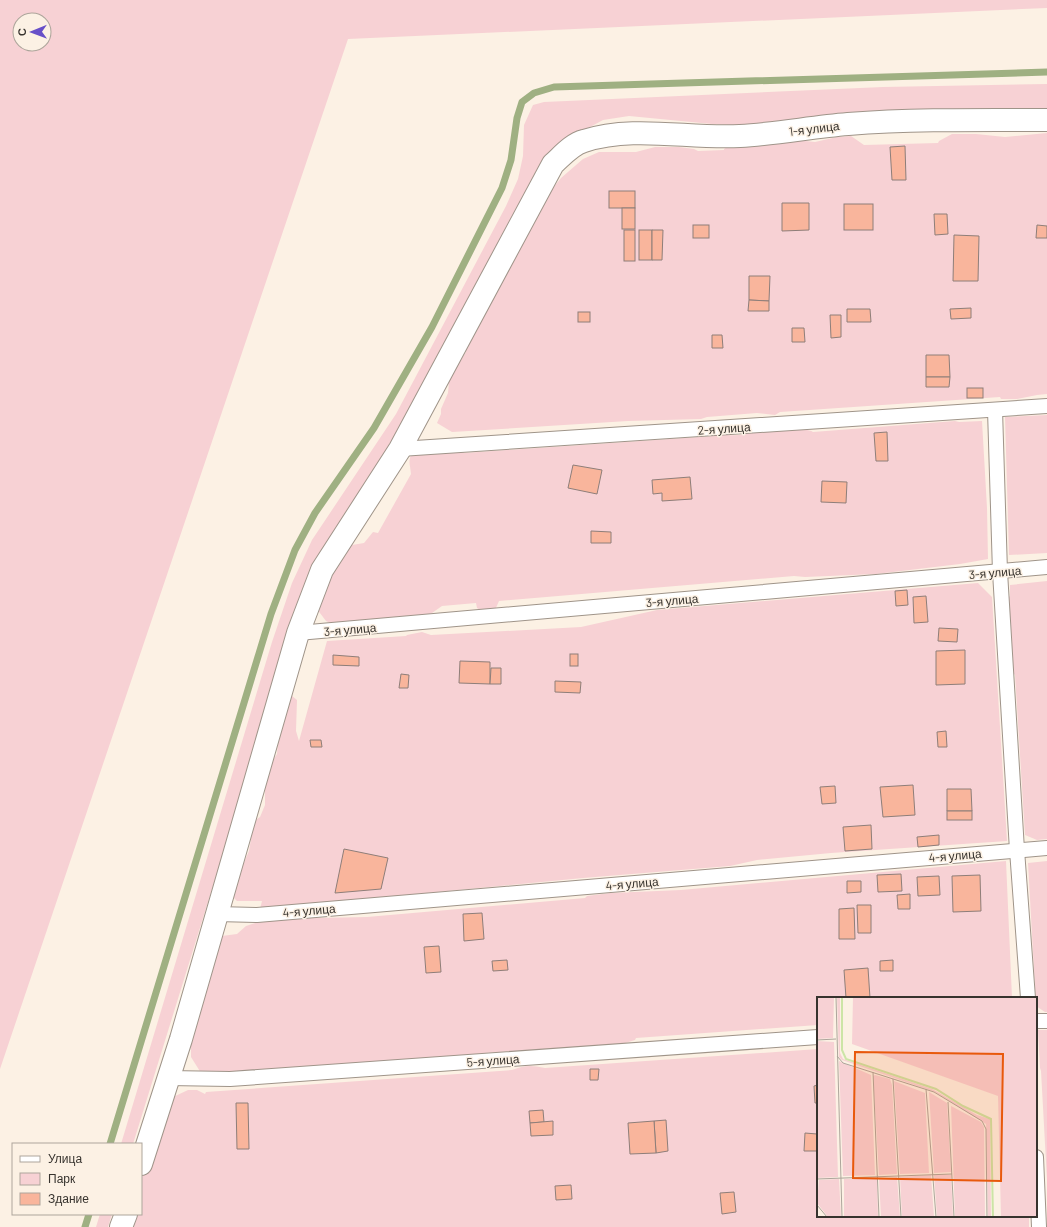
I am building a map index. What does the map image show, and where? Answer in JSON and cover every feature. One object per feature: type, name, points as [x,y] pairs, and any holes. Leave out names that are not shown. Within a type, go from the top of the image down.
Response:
[{"type":"street","name":"1-я улица","points":[[400,449],[553,164],[582,141],[622,133],[721,137],[848,124],[935,120],[1047,120]]},
{"type":"street","points":[[142,1161],[181,1039],[298,633],[322,570],[400,449]]},
{"type":"street","points":[[122,1227],[126,1215]]},
{"type":"lane","name":"2-я улица","points":[[400,449],[1047,406]]},
{"type":"lane","points":[[995,410],[1000,572],[1017,850],[1028,997]]},
{"type":"lane","name":"3-я улица","points":[[298,633],[1047,567]]},
{"type":"lane","name":"4-я улица","points":[[217,914],[258,915],[1047,848]]},
{"type":"lane","name":"5-я улица","points":[[168,1078],[230,1079],[817,1037]]},
{"type":"lane","points":[[1037,1174],[1040,1227]]},
{"type":"green space","points":[[0,0],[1047,0],[1047,8],[348,39],[0,1069]]},
{"type":"green space","points":[[1047,84],[1047,111],[751,126],[629,116],[603,120],[579,133],[407,418],[353,502],[229,834],[133,1143],[121,1143],[272,642],[292,583],[312,540],[396,414],[506,206],[518,179],[523,156],[524,125],[533,105],[544,102],[883,87]]},
{"type":"green space","points":[[1047,133],[1047,394],[1017,399],[1001,399],[1000,397],[780,412],[775,415],[757,413],[707,417],[701,419],[628,421],[452,432],[437,423],[448,393],[449,382],[466,352],[465,341],[536,209],[561,178],[583,159],[599,152],[636,152],[655,147],[679,147],[698,151],[724,150],[736,142],[796,140],[815,142],[837,137],[851,136],[864,145],[938,143],[952,134],[976,134],[1005,137]]},
{"type":"green space","points":[[1047,415],[1047,553],[1009,555],[1005,417]]},
{"type":"green space","points":[[955,421],[982,421],[987,508],[988,559],[960,564],[876,574],[805,577],[794,576],[499,601],[495,610],[483,612],[477,608],[476,603],[442,606],[432,613],[419,618],[342,628],[326,621],[317,609],[319,599],[346,550],[352,545],[364,543],[373,532],[378,533],[411,474],[410,459],[414,450],[461,448],[464,453],[713,436],[721,433],[734,435],[757,431],[786,429],[802,429],[813,432]]},
{"type":"green space","points":[[1047,581],[1047,839],[1037,840],[1025,835],[1015,675],[1010,669],[1006,600],[1010,596],[1010,585]]},
{"type":"green space","points":[[978,583],[992,597],[1007,841],[831,853],[757,860],[730,866],[583,878],[260,909],[262,901],[237,901],[230,894],[249,851],[251,839],[248,829],[254,821],[260,817],[265,805],[265,778],[269,766],[277,754],[279,728],[284,705],[292,696],[297,700],[296,731],[299,741],[327,641],[406,636],[422,632],[431,635],[581,627],[657,610]]},
{"type":"green space","points":[[1006,861],[1012,997],[817,997],[817,1025],[636,1038],[635,1040],[622,1044],[485,1053],[394,1065],[201,1073],[191,1057],[191,1032],[222,936],[237,934],[246,926],[268,919],[367,917],[585,898],[587,896],[610,893],[681,890]]},
{"type":"green space","points":[[1047,861],[1047,1012],[1037,1007],[1037,997],[1035,997],[1028,863]]},
{"type":"green space","points":[[1038,1030],[1047,1030],[1047,1180]]},
{"type":"green space","points":[[817,1049],[817,1217],[1029,1217],[1029,1227],[124,1227],[129,1215],[142,1215],[142,1175],[164,1110],[171,1098],[188,1090],[197,1090],[205,1094],[206,1092],[512,1070],[528,1066],[545,1068]]},
{"type":"green space","points":[[100,1215],[112,1215],[108,1227],[96,1227]]},
{"type":"building","points":[[905,146],[906,180],[892,180],[890,147]]},
{"type":"building","points":[[609,191],[635,191],[635,208],[609,208]]},
{"type":"building","points":[[782,203],[809,203],[809,230],[782,231]]},
{"type":"building","points":[[844,204],[873,204],[873,230],[844,230]]},
{"type":"building","points":[[622,208],[635,208],[635,229],[622,229]]},
{"type":"building","points":[[934,214],[947,214],[948,234],[935,235]]},
{"type":"building","points":[[693,225],[709,225],[709,238],[693,238]]},
{"type":"building","points":[[1037,225],[1047,226],[1047,238],[1036,238]]},
{"type":"building","points":[[624,230],[635,230],[635,261],[624,261]]},
{"type":"building","points":[[639,230],[652,230],[652,260],[639,260]]},
{"type":"building","points":[[652,230],[663,230],[662,260],[652,260]]},
{"type":"building","points":[[954,235],[979,236],[978,281],[953,281]]},
{"type":"building","points":[[749,276],[770,276],[769,301],[749,300]]},
{"type":"building","points":[[749,300],[769,301],[769,311],[748,311]]},
{"type":"building","points":[[971,308],[971,318],[951,319],[950,309]]},
{"type":"building","points":[[847,309],[870,309],[871,322],[847,322]]},
{"type":"building","points":[[578,312],[590,312],[590,322],[578,322]]},
{"type":"building","points":[[830,315],[841,315],[841,337],[831,338]]},
{"type":"building","points":[[792,328],[804,328],[805,342],[792,342]]},
{"type":"building","points":[[712,335],[722,335],[723,348],[712,348]]},
{"type":"building","points":[[926,355],[949,355],[950,377],[926,377]]},
{"type":"building","points":[[926,377],[950,377],[949,387],[926,387]]},
{"type":"building","points":[[967,388],[983,388],[983,398],[967,398]]},
{"type":"building","points":[[887,432],[888,461],[876,461],[874,433]]},
{"type":"building","points":[[573,465],[602,470],[597,494],[568,488]]},
{"type":"building","points":[[690,477],[692,499],[662,501],[662,493],[653,494],[652,480]]},
{"type":"building","points":[[822,481],[847,482],[846,503],[821,502]]},
{"type":"building","points":[[591,531],[611,532],[611,543],[591,543]]},
{"type":"building","points":[[907,590],[908,605],[896,606],[895,591]]},
{"type":"building","points":[[926,596],[928,622],[914,623],[913,597]]},
{"type":"building","points":[[939,628],[958,629],[957,642],[938,641]]},
{"type":"building","points":[[965,650],[965,684],[936,685],[936,651]]},
{"type":"building","points":[[570,654],[578,654],[578,666],[570,666]]},
{"type":"building","points":[[333,655],[359,657],[359,666],[333,665]]},
{"type":"building","points":[[460,661],[490,662],[490,684],[459,683]]},
{"type":"building","points":[[491,668],[501,668],[501,684],[490,684]]},
{"type":"building","points":[[401,674],[409,675],[408,688],[399,688]]},
{"type":"building","points":[[555,681],[581,682],[580,693],[555,692]]},
{"type":"building","points":[[946,731],[947,747],[938,747],[937,732]]},
{"type":"building","points":[[310,740],[321,740],[322,747],[311,747]]},
{"type":"building","points":[[913,785],[915,815],[883,817],[880,787]]},
{"type":"building","points":[[835,786],[836,803],[822,804],[820,787]]},
{"type":"building","points":[[947,789],[971,789],[972,811],[947,811]]},
{"type":"building","points":[[947,811],[972,811],[972,820],[947,820]]},
{"type":"building","points":[[871,825],[872,849],[845,851],[843,827]]},
{"type":"building","points":[[939,835],[939,845],[918,847],[917,837]]},
{"type":"building","points":[[344,849],[388,858],[381,889],[335,893]]},
{"type":"building","points":[[901,874],[902,891],[878,892],[877,875]]},
{"type":"building","points":[[980,875],[981,911],[953,912],[952,876]]},
{"type":"building","points":[[939,876],[940,895],[918,896],[917,877]]},
{"type":"building","points":[[847,881],[861,881],[861,892],[847,893]]},
{"type":"building","points":[[910,894],[910,909],[898,909],[897,895]]},
{"type":"building","points":[[857,905],[871,905],[871,933],[858,933]]},
{"type":"building","points":[[854,908],[855,939],[839,939],[839,909]]},
{"type":"building","points":[[482,913],[484,939],[464,941],[463,914]]},
{"type":"building","points":[[439,946],[441,972],[426,973],[424,947]]},
{"type":"building","points":[[507,960],[508,970],[493,971],[492,961]]},
{"type":"building","points":[[893,960],[893,971],[880,971],[880,961]]},
{"type":"building","points":[[868,968],[870,997],[846,997],[844,970]]},
{"type":"building","points":[[590,1069],[599,1069],[598,1080],[590,1080]]},
{"type":"building","points":[[817,1085],[817,1103],[815,1103],[814,1086]]},
{"type":"building","points":[[236,1103],[248,1103],[249,1149],[237,1149]]},
{"type":"building","points":[[543,1110],[544,1122],[530,1123],[529,1111]]},
{"type":"building","points":[[666,1120],[668,1151],[656,1153],[654,1121]]},
{"type":"building","points":[[553,1121],[553,1135],[531,1136],[530,1123]]},
{"type":"building","points":[[654,1121],[656,1153],[630,1154],[628,1123]]},
{"type":"building","points":[[805,1133],[817,1134],[817,1151],[804,1151]]},
{"type":"building","points":[[571,1185],[572,1199],[556,1200],[555,1186]]},
{"type":"building","points":[[734,1192],[736,1212],[722,1214],[720,1193]]},
{"type":"waterway","points":[[110,1143],[271,614],[295,550],[315,513],[374,428],[432,327],[502,188],[511,160],[517,118],[522,102],[534,93],[554,87],[1047,72]]},
{"type":"waterway","points":[[85,1227],[89,1215]]}]
